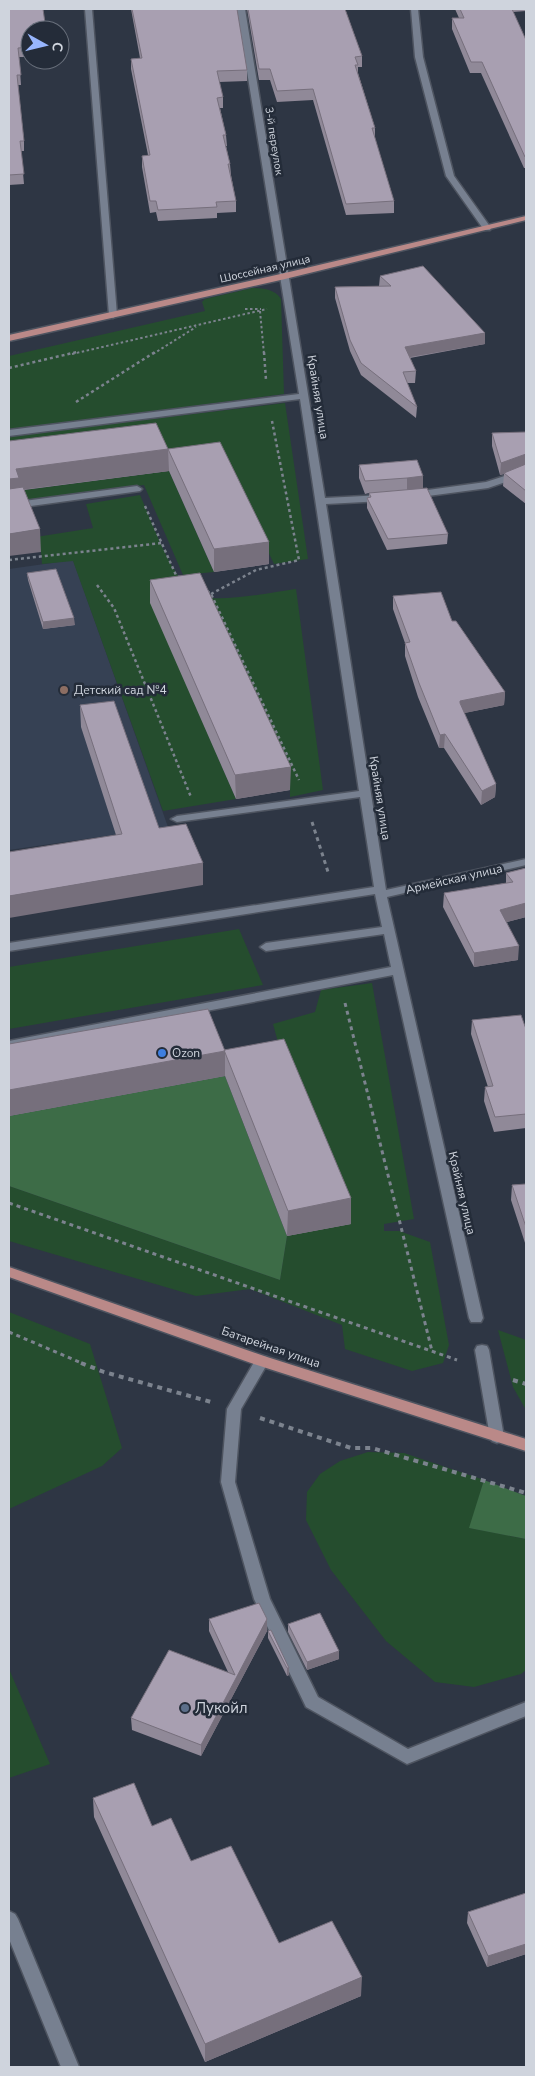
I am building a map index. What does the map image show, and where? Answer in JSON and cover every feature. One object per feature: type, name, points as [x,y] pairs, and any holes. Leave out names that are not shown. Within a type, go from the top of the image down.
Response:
[{"type":"main road","name":"Шоссейная улица","points":[[9,338],[285,276],[526,218]]},
{"type":"main road","name":"Батарейная улица","points":[[9,1272],[262,1360],[526,1445]]},
{"type":"street","points":[[88,9],[113,315]]},
{"type":"street","name":"3-й переулок","points":[[241,9],[285,276]]},
{"type":"street","points":[[414,9],[419,57],[450,176],[487,228]]},
{"type":"street","name":"Крайняя улица","points":[[285,276],[381,893],[476,1318]]},
{"type":"street","points":[[9,433],[304,396]]},
{"type":"street","points":[[321,501],[402,497],[488,485],[526,472]]},
{"type":"street","points":[[9,506],[137,489]]},
{"type":"street","points":[[177,819],[304,800],[366,793]]},
{"type":"street","name":"Армейская улица","points":[[9,947],[336,897],[381,893],[526,862]]},
{"type":"street","points":[[266,947],[389,930]]},
{"type":"street","points":[[9,1045],[398,970]]},
{"type":"street","points":[[482,1350],[497,1437]]},
{"type":"street","points":[[262,1360],[234,1409],[228,1482],[262,1599],[312,1702],[407,1757],[526,1709]]},
{"type":"street","points":[[9,1919],[70,2067]]},
{"type":"path","points":[[9,368],[289,304]]},
{"type":"path","points":[[211,594],[256,570],[299,560],[269,401],[260,311]]},
{"type":"path","points":[[74,404],[199,325]]},
{"type":"path","points":[[137,489],[176,575],[185,580]]},
{"type":"path","points":[[9,560],[162,543]]},
{"type":"path","points":[[97,585],[114,608],[199,816]]},
{"type":"path","points":[[202,589],[211,594],[302,787],[304,800],[336,897]]},
{"type":"path","points":[[339,980],[432,1352]]},
{"type":"path","points":[[9,1204],[452,1358]]},
{"type":"path","points":[[9,1332],[104,1372],[234,1409],[351,1448],[372,1448],[526,1493]]},
{"type":"shaded area","name":"Детский сад №4","points":[[73,560],[168,827],[9,850],[9,569]]},
{"type":"green space","points":[[252,288],[272,291],[281,299],[284,394],[9,430],[9,356],[205,311],[202,302],[205,299]]},
{"type":"green space","points":[[285,403],[308,559],[274,564],[225,461],[9,461],[9,436]]},
{"type":"green space","points":[[169,471],[214,572],[183,575],[144,485],[9,503],[9,492]]},
{"type":"green space","points":[[140,495],[164,552],[172,567],[190,590],[200,596],[209,598],[233,598],[296,589],[323,790],[290,797],[290,790],[151,603],[236,799],[163,811],[73,561],[42,564],[41,552],[9,512],[36,537],[93,528],[86,504]]},
{"type":"green space","points":[[239,929],[263,985],[9,1029],[9,967]]},
{"type":"green space","points":[[372,983],[414,1219],[384,1224],[384,1231],[399,1231],[430,1242],[449,1345],[443,1363],[412,1371],[345,1349],[342,1325],[250,1289],[196,1296],[9,1241],[9,1186],[280,1280],[287,1236],[350,1224],[284,1064],[273,1024],[315,1012],[321,990]]},
{"type":"green space","points":[[225,1076],[287,1236],[280,1280],[9,1186],[9,1116]]},
{"type":"green space","points":[[9,1312],[90,1344],[122,1448],[102,1466],[9,1509]]},
{"type":"green space","points":[[498,1330],[526,1340],[526,1410],[513,1387]]},
{"type":"green space","points":[[368,1452],[404,1453],[484,1480],[470,1528],[526,1539],[526,1670],[521,1674],[474,1687],[435,1682],[386,1641],[331,1570],[306,1520],[307,1492],[320,1474],[340,1461]]},
{"type":"green space","points":[[484,1480],[526,1496],[526,1539],[469,1528]]},
{"type":"green space","points":[[9,1669],[50,1764],[9,1778]]},
{"type":"building","points":[[9,9],[43,9],[45,20],[20,20],[20,48],[18,48],[21,75],[17,75],[24,141],[20,141],[24,174],[9,175]]},
{"type":"building","points":[[132,9],[237,9],[247,70],[217,71],[223,97],[217,98],[226,135],[223,135],[236,201],[216,202],[217,207],[158,210],[156,201],[150,201],[142,156],[150,155],[131,59],[142,58]]},
{"type":"building","points":[[248,9],[345,9],[362,56],[355,57],[358,65],[355,65],[375,128],[372,128],[394,201],[346,204],[313,89],[277,91],[270,69],[259,69]]},
{"type":"building","points":[[460,9],[512,9],[526,40],[526,157],[482,62],[471,62],[452,18],[464,18]]},
{"type":"building","points":[[423,266],[485,333],[405,347],[416,371],[403,372],[417,407],[361,363],[350,340],[335,287],[391,286],[380,276]]},
{"type":"building","points":[[156,423],[168,449],[16,469],[19,478],[9,479],[9,441]]},
{"type":"building","points":[[526,432],[526,454],[501,463],[492,433]]},
{"type":"building","points":[[220,442],[269,542],[214,549],[168,449]]},
{"type":"building","points":[[417,460],[423,476],[365,481],[359,465]]},
{"type":"building","points":[[526,464],[526,491],[504,473]]},
{"type":"building","points":[[23,487],[40,529],[9,534],[9,489]]},
{"type":"building","points":[[427,488],[448,534],[388,539],[367,498],[371,497],[369,493]]},
{"type":"building","points":[[56,569],[74,618],[43,622],[27,573]]},
{"type":"building","points":[[200,573],[291,767],[235,775],[150,580]]},
{"type":"building","points":[[441,592],[452,621],[456,621],[505,692],[460,701],[496,784],[482,791],[445,734],[440,735],[405,643],[410,642],[393,596]]},
{"type":"building","points":[[114,701],[159,828],[186,824],[203,863],[9,896],[9,852],[122,834],[80,705]]},
{"type":"building","points":[[526,868],[526,903],[500,910],[519,946],[474,953],[444,893],[513,882],[506,873]]},
{"type":"building","points":[[208,1009],[225,1051],[9,1090],[9,1044]]},
{"type":"building","points":[[521,1015],[526,1029],[526,1114],[495,1117],[485,1087],[493,1086],[472,1020]]},
{"type":"building","points":[[284,1039],[351,1198],[288,1211],[224,1050]]},
{"type":"building","points":[[526,1184],[526,1227],[512,1185]]},
{"type":"building","points":[[259,1603],[267,1619],[201,1745],[131,1718],[169,1650],[235,1675],[209,1619]]},
{"type":"building","points":[[320,1613],[339,1651],[307,1662],[288,1624]]},
{"type":"building","points":[[271,1630],[289,1668],[287,1668],[268,1631]]},
{"type":"building","points":[[134,1783],[152,1826],[171,1818],[191,1861],[231,1846],[279,1943],[332,1921],[362,1977],[205,2044],[93,1798]]},
{"type":"building","points":[[526,1893],[526,1944],[488,1956],[468,1912]]},
{"type":"place","name":"Детский сад №4","points":[[64,690]]},
{"type":"place","name":"Ozon","points":[[162,1053]]},
{"type":"place","name":"Лукойл","points":[[185,1708]]}]
